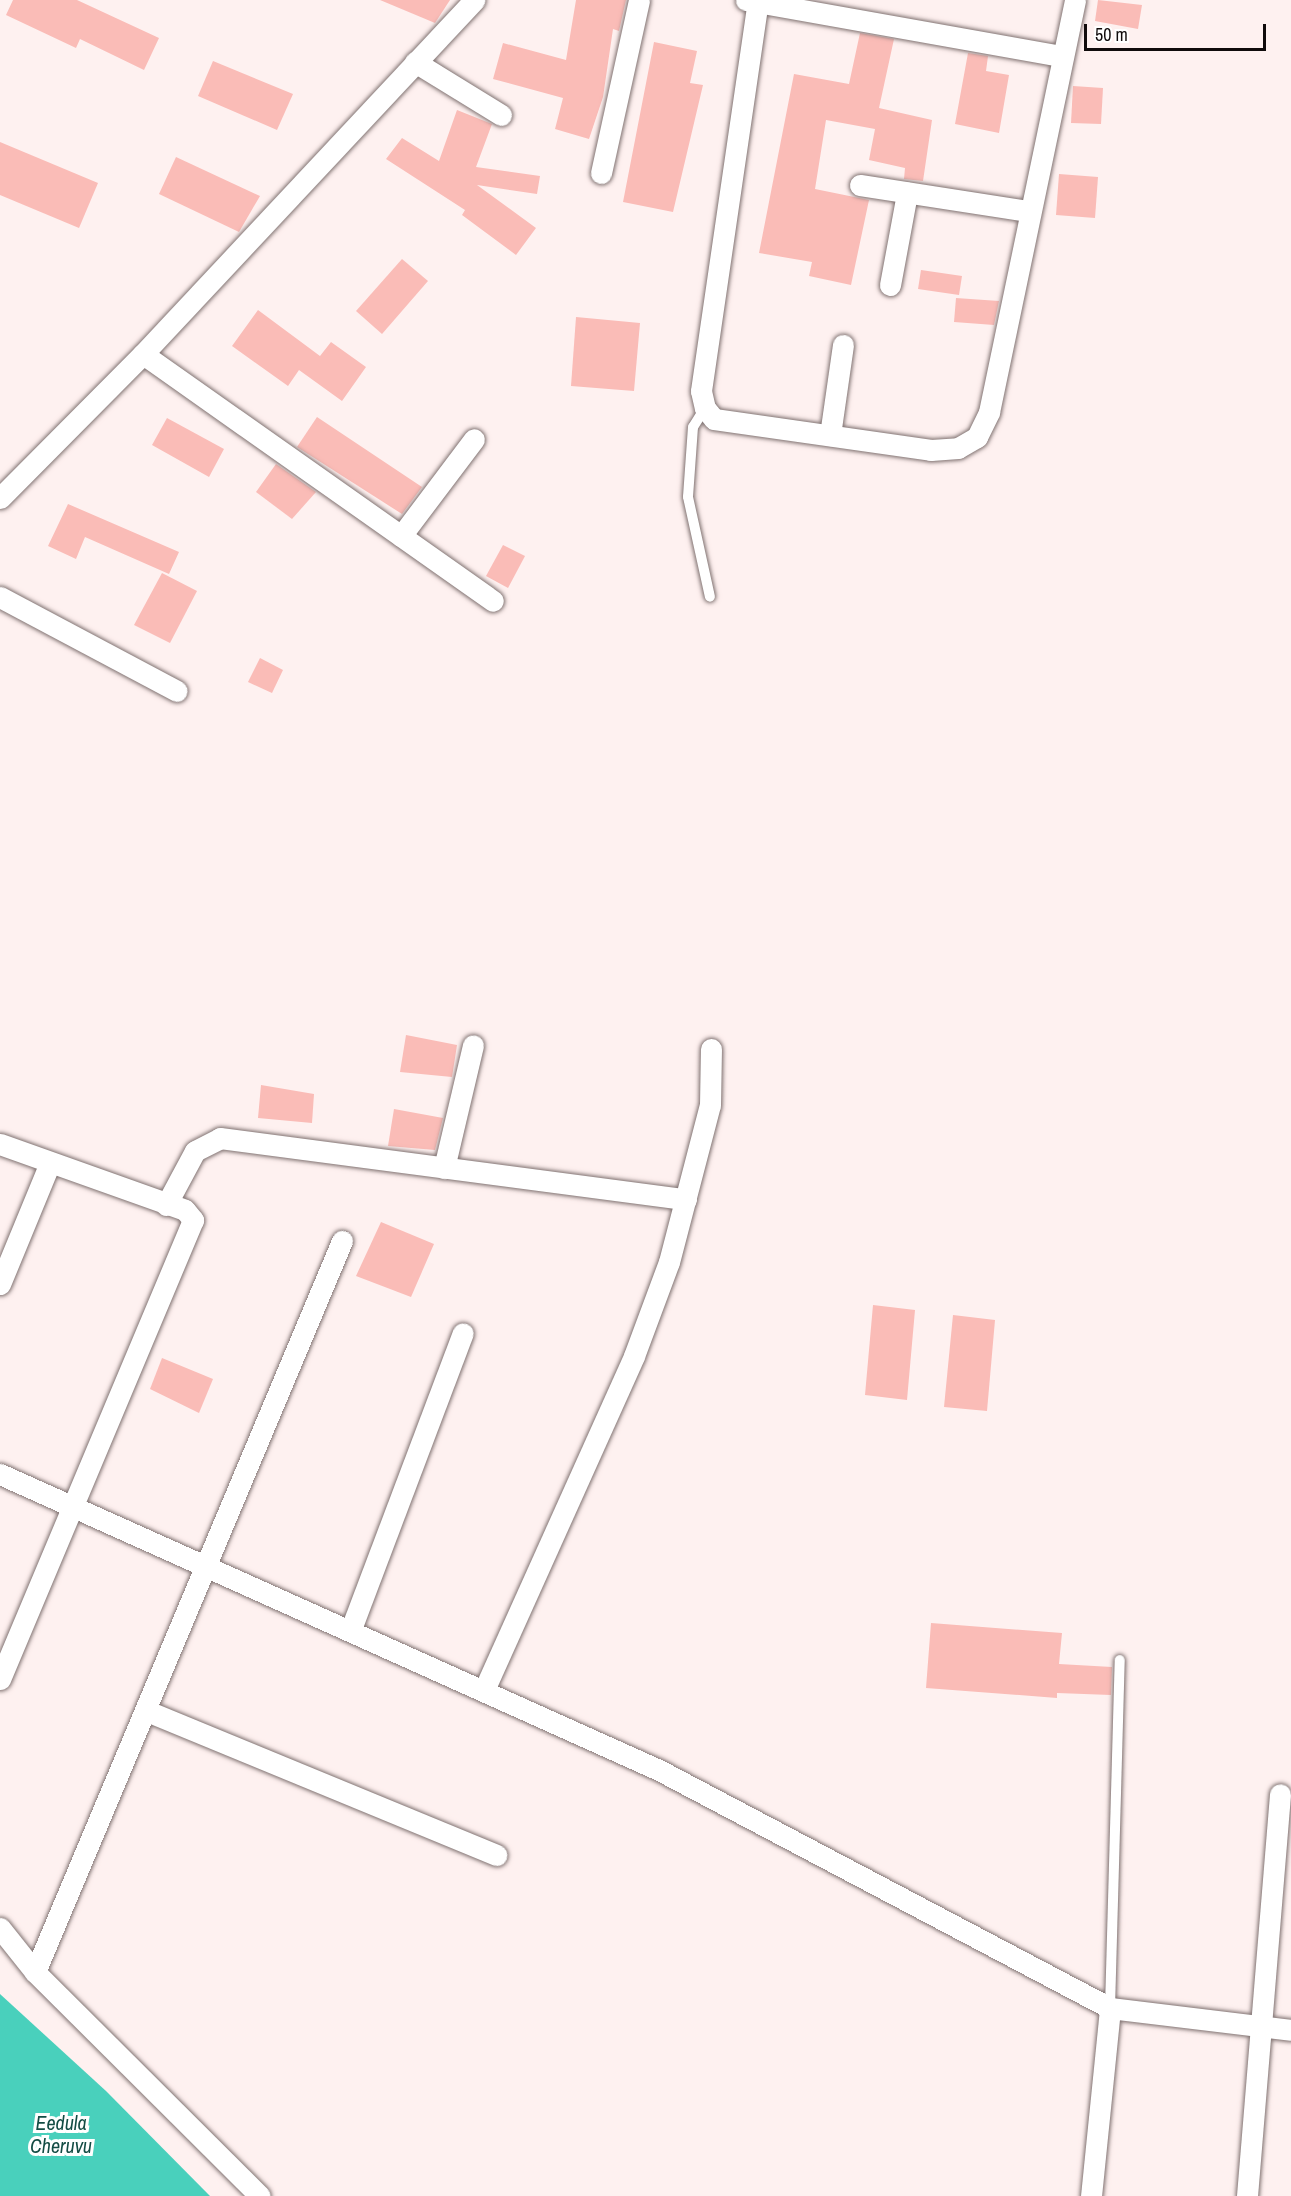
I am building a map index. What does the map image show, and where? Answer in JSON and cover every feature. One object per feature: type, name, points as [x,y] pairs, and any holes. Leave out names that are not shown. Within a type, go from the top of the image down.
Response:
[{"type":"street","points":[[0,498],[143,354],[474,0]]},
{"type":"street","points":[[601,173],[639,0]]},
{"type":"street","points":[[1061,56],[754,1],[700,391],[705,408],[714,419],[931,450],[958,448],[976,437],[989,412],[1027,212],[1075,0]]},
{"type":"street","points":[[415,62],[501,115]]},
{"type":"street","points":[[860,185],[1027,212]]},
{"type":"street","points":[[890,285],[908,193]]},
{"type":"street","points":[[830,435],[843,345]]},
{"type":"street","points":[[143,354],[493,601]]},
{"type":"street","points":[[401,536],[474,439]]},
{"type":"street","points":[[0,597],[177,691]]},
{"type":"street","points":[[444,1168],[473,1045]]},
{"type":"street","points":[[484,1690],[634,1356],[686,1199],[710,1105],[711,1050]]},
{"type":"street","points":[[166,1205],[195,1151],[220,1138],[686,1199]]},
{"type":"street","points":[[0,1144],[49,1165],[190,1214],[192,1229],[76,1507],[0,1679]]},
{"type":"street","points":[[0,1284],[49,1165]]},
{"type":"street","points":[[35,1972],[210,1565],[342,1241]]},
{"type":"street","points":[[351,1629],[463,1333]]},
{"type":"street","points":[[0,1474],[210,1565],[659,1770],[1110,2008],[1291,2030]]},
{"type":"street","points":[[147,1711],[497,1855]]},
{"type":"street","points":[[1246,2196],[1280,1794]]},
{"type":"street","points":[[0,1928],[35,1972],[260,2196]]},
{"type":"street","points":[[1091,2196],[1110,2008]]},
{"type":"lane","points":[[705,408],[693,426],[688,497],[710,597]]},
{"type":"lane","points":[[1110,2008],[1120,1660]]},
{"type":"water","name":"Eedula Cheruvu","points":[[0,1994],[106,2091],[210,2196],[0,2196]]},
{"type":"building","points":[[13,0],[77,0],[159,38],[144,70],[80,39],[76,48],[6,15]]},
{"type":"building","points":[[380,0],[450,0],[435,23]]},
{"type":"building","points":[[576,0],[626,0],[619,31],[613,29],[603,97],[589,139],[555,129],[563,98],[493,79],[503,43],[566,60]]},
{"type":"building","points":[[1098,0],[1142,5],[1138,29],[1095,21]]},
{"type":"building","points":[[860,33],[894,39],[879,108],[932,120],[923,181],[904,179],[905,168],[869,160],[875,129],[826,120],[815,189],[869,200],[851,285],[809,276],[812,262],[759,253],[794,74],[849,84]]},
{"type":"building","points":[[654,42],[697,51],[690,83],[703,85],[673,212],[623,202]]},
{"type":"building","points":[[968,53],[988,56],[986,71],[1009,75],[999,133],[955,124]]},
{"type":"building","points":[[213,61],[293,94],[277,130],[198,96]]},
{"type":"building","points":[[1073,86],[1103,88],[1101,124],[1071,123]]},
{"type":"building","points":[[457,110],[492,124],[476,167],[540,176],[537,194],[477,185],[536,228],[516,255],[462,215],[465,210],[386,159],[402,138],[439,161]]},
{"type":"building","points":[[0,142],[98,183],[79,228],[0,195]]},
{"type":"building","points":[[176,157],[260,196],[239,232],[159,194]]},
{"type":"building","points":[[1059,174],[1098,177],[1095,218],[1056,215]]},
{"type":"building","points":[[402,259],[428,281],[382,334],[356,311]]},
{"type":"building","points":[[921,270],[962,276],[959,295],[918,289]]},
{"type":"building","points":[[956,298],[999,301],[994,325],[954,322]]},
{"type":"building","points":[[258,310],[320,356],[331,342],[366,367],[342,401],[299,370],[288,386],[232,346]]},
{"type":"building","points":[[576,317],[640,323],[634,391],[571,386]]},
{"type":"building","points":[[317,417],[422,487],[402,514],[297,447]]},
{"type":"building","points":[[167,418],[224,449],[209,477],[152,445]]},
{"type":"building","points":[[276,464],[316,492],[292,519],[256,492]]},
{"type":"building","points":[[68,504],[179,552],[169,574],[85,537],[76,559],[48,546]]},
{"type":"building","points":[[503,545],[525,556],[508,588],[486,576]]},
{"type":"building","points":[[162,573],[197,591],[170,643],[134,625]]},
{"type":"building","points":[[260,658],[283,670],[272,693],[248,682]]},
{"type":"building","points":[[406,1035],[457,1045],[452,1077],[400,1072]]},
{"type":"building","points":[[261,1085],[314,1094],[312,1123],[258,1118]]},
{"type":"building","points":[[394,1109],[443,1118],[435,1150],[388,1146]]},
{"type":"building","points":[[381,1222],[434,1244],[411,1297],[356,1276]]},
{"type":"building","points":[[873,1305],[915,1310],[907,1400],[865,1395]]},
{"type":"building","points":[[953,1315],[995,1320],[987,1411],[944,1407]]},
{"type":"building","points":[[162,1358],[213,1379],[199,1413],[150,1389]]},
{"type":"building","points":[[931,1623],[1062,1633],[1059,1664],[1112,1667],[1111,1695],[1057,1693],[1057,1698],[926,1688]]}]
